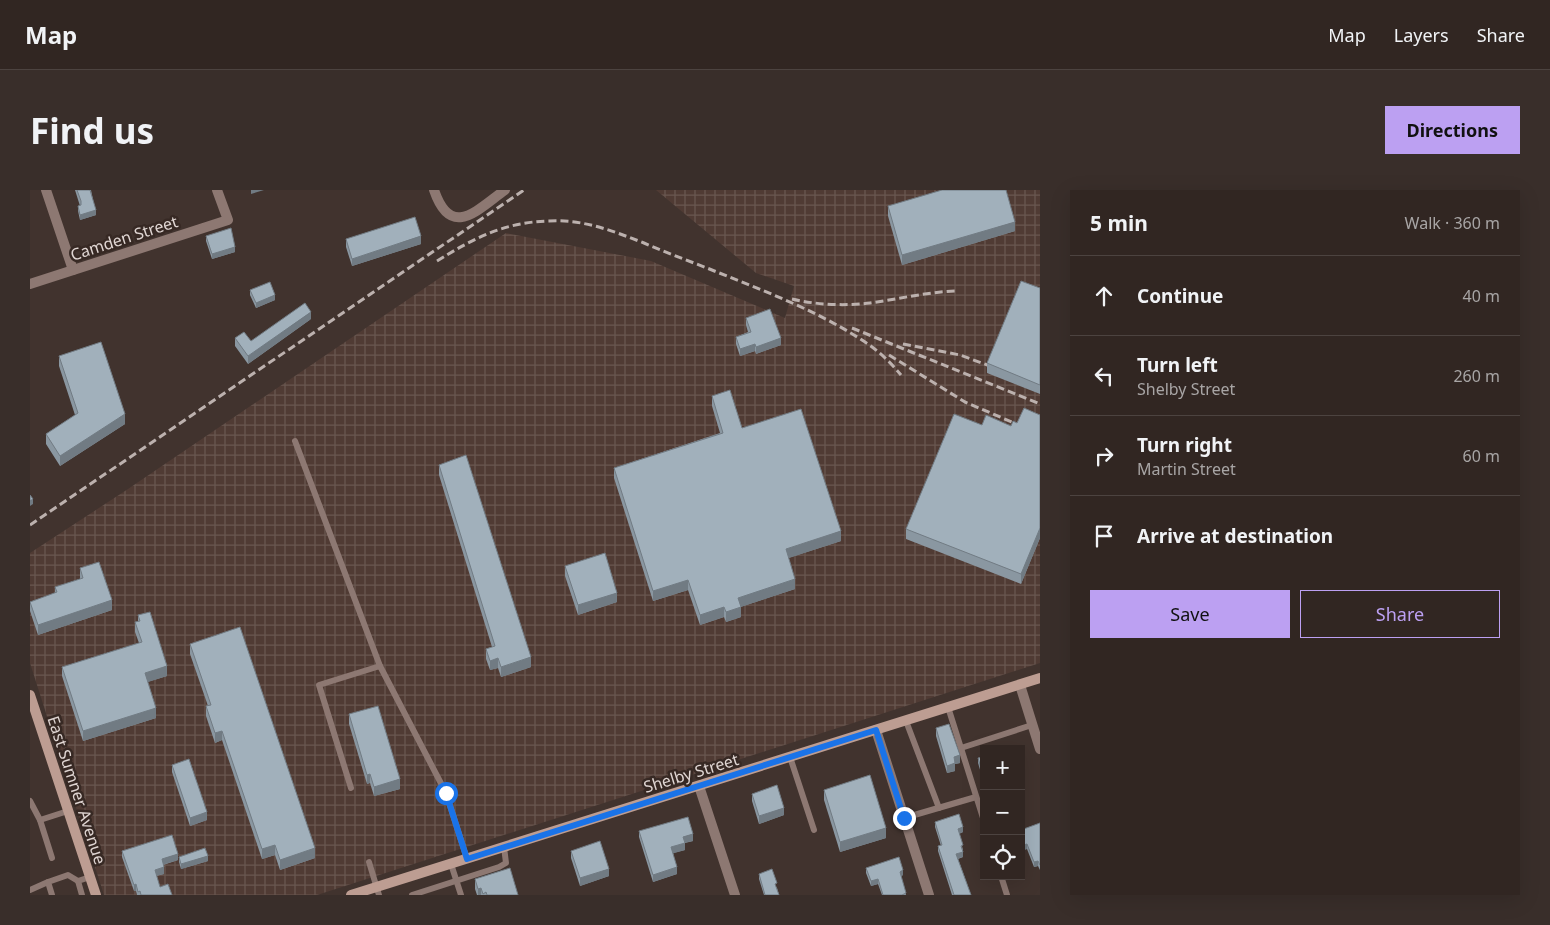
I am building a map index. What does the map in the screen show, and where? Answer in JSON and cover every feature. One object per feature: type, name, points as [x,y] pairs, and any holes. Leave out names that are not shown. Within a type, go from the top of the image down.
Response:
[{"type":"main road","name":"Shelby Street","points":[[351,895],[378,891],[451,864],[1040,678]]},
{"type":"main road","name":"East Sumner Avenue","points":[[30,695],[96,895]]},
{"type":"street","points":[[46,190],[73,270]]},
{"type":"street","name":"Camden Street","points":[[30,284],[228,220],[218,190]]},
{"type":"street","points":[[434,190],[441,207],[452,216],[464,217],[472,214],[505,190]]},
{"type":"street","points":[[1020,685],[1040,749]]},
{"type":"street","points":[[876,730],[929,895]]},
{"type":"street","points":[[699,786],[735,895]]},
{"type":"lane","points":[[296,441],[380,666],[446,793],[467,859]]},
{"type":"lane","points":[[351,788],[319,685],[380,666]]},
{"type":"lane","points":[[948,707],[980,809]]},
{"type":"lane","points":[[906,721],[939,808]]},
{"type":"lane","points":[[961,748],[1032,725]]},
{"type":"lane","points":[[790,757],[814,830]]},
{"type":"lane","points":[[904,818],[976,797]]},
{"type":"lane","points":[[30,800],[40,820],[52,858]]},
{"type":"lane","points":[[40,820],[68,811]]},
{"type":"lane","points":[[412,895],[500,867],[506,863],[504,847]]},
{"type":"lane","points":[[369,862],[378,891]]},
{"type":"lane","points":[[451,864],[461,895]]},
{"type":"lane","points":[[30,890],[68,875],[78,881],[81,895]]},
{"type":"lane","points":[[78,881],[90,877]]},
{"type":"lane","points":[[1002,880],[1007,895]]},
{"type":"lane","points":[[48,882],[52,895]]},
{"type":"shaded area","points":[[656,190],[1040,190],[1040,663],[317,895],[104,895],[30,663],[30,553],[128,489],[506,233],[651,261],[785,318],[794,286],[756,273]]},
{"type":"building","points":[[77,190],[90,190],[96,210],[80,215],[78,206],[81,205],[81,201]]},
{"type":"building","points":[[942,190],[1006,190],[1015,222],[902,255],[888,206]]},
{"type":"building","points":[[415,217],[421,236],[352,259],[346,239]]},
{"type":"building","points":[[231,228],[235,247],[212,254],[206,236]]},
{"type":"building","points":[[1021,281],[1040,288],[1040,385],[987,363]]},
{"type":"building","points":[[270,282],[275,295],[256,303],[250,290]]},
{"type":"building","points":[[305,303],[311,312],[248,356],[235,338],[244,332],[251,341]]},
{"type":"building","points":[[770,309],[781,338],[756,347],[755,344],[740,349],[736,337],[751,332],[746,318]]},
{"type":"building","points":[[101,342],[125,414],[60,456],[46,434],[78,413],[59,356]]},
{"type":"building","points":[[730,390],[742,428],[801,409],[841,531],[786,549],[795,579],[738,598],[741,607],[726,612],[724,607],[700,615],[688,580],[653,591],[614,468],[723,433],[712,396]]},
{"type":"building","points":[[1024,408],[1040,415],[1040,528],[1021,574],[906,529],[954,414],[982,425],[986,415],[1011,426],[1013,421],[1017,423]]},
{"type":"building","points":[[466,455],[531,657],[501,667],[498,658],[490,661],[486,649],[495,646],[439,465]]},
{"type":"building","points":[[605,553],[617,593],[578,605],[565,566]]},
{"type":"building","points":[[99,562],[112,600],[38,625],[30,602],[57,592],[55,587],[83,578],[80,568]]},
{"type":"building","points":[[150,612],[167,666],[145,673],[156,708],[83,731],[62,667],[142,642],[135,622],[140,621],[138,615]]},
{"type":"building","points":[[240,627],[315,848],[280,860],[275,845],[262,849],[222,731],[215,733],[206,706],[211,705],[190,644]]},
{"type":"building","points":[[378,706],[400,779],[374,787],[370,774],[367,775],[349,714]]},
{"type":"building","points":[[949,724],[960,755],[954,757],[955,763],[947,766],[936,728]]},
{"type":"building","points":[[189,759],[207,812],[190,818],[172,765]]},
{"type":"building","points":[[870,775],[886,828],[840,842],[824,790]]},
{"type":"building","points":[[777,785],[784,808],[759,816],[752,794]]},
{"type":"building","points":[[959,814],[963,827],[958,829],[963,852],[956,854],[971,895],[954,895],[938,846],[942,845],[935,822]]},
{"type":"building","points":[[688,817],[693,834],[683,837],[685,843],[671,847],[677,867],[653,875],[639,831]]},
{"type":"building","points":[[1040,823],[1040,865],[1038,861],[1034,862],[1027,844],[1025,844],[1025,829]]},
{"type":"building","points":[[172,835],[178,854],[162,859],[164,867],[155,870],[160,887],[168,884],[172,895],[141,895],[136,884],[134,885],[122,851]]},
{"type":"building","points":[[600,841],[609,869],[580,878],[571,851]]},
{"type":"building","points":[[205,848],[208,856],[181,864],[179,857]]},
{"type":"building","points":[[899,857],[903,870],[900,872],[906,893],[902,895],[883,895],[878,879],[871,881],[866,868]]},
{"type":"building","points":[[510,868],[518,895],[487,895],[486,892],[483,894],[481,888],[478,889],[475,879]]},
{"type":"building","points":[[772,869],[779,895],[765,895],[759,874]]},
{"type":"railway","points":[[30,525],[524,190]]},
{"type":"railway","points":[[437,261],[477,238],[518,224],[549,221],[586,224],[609,230],[808,310],[870,346],[884,357],[901,375]]},
{"type":"railway","points":[[792,299],[821,304],[851,304],[956,291]]},
{"type":"railway","points":[[852,328],[1040,404]]},
{"type":"railway","points":[[903,344],[960,355],[990,366]]},
{"type":"railway","points":[[889,355],[965,402],[1021,426]]},
{"type":"route","points":[[446,793],[467,859],[876,730],[904,818]]}]
